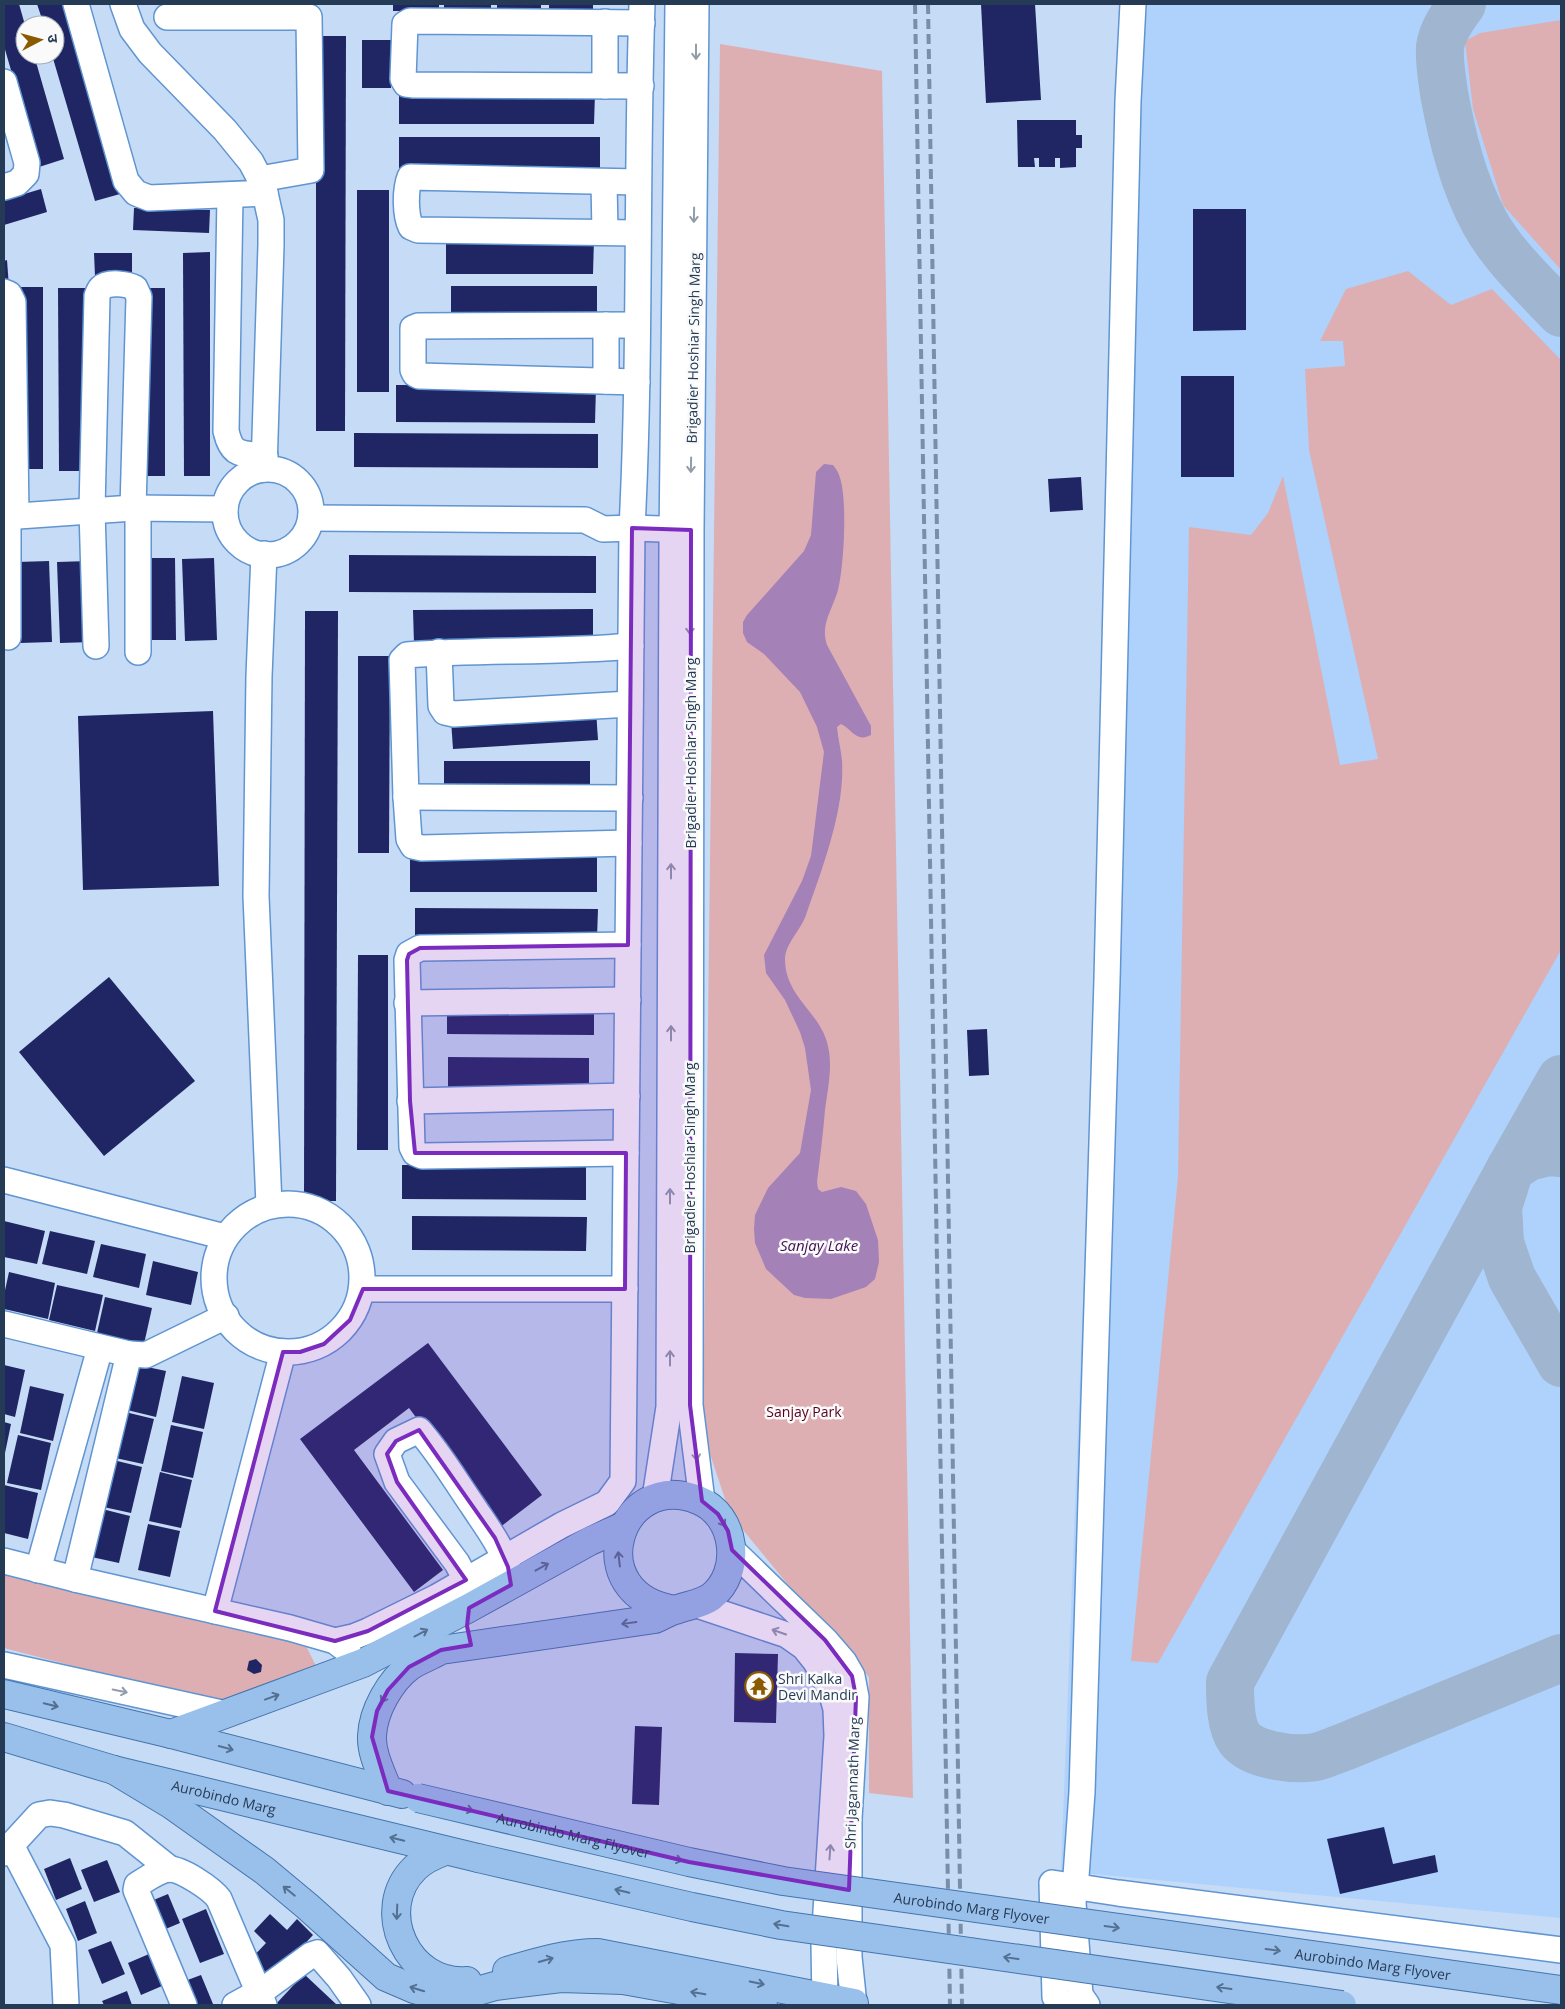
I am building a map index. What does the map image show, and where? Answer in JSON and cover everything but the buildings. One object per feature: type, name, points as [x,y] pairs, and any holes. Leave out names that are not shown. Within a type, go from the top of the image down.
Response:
[{"type":"main road","points":[[388,1791],[377,1762],[372,1737],[377,1711],[388,1690],[409,1667],[441,1650],[655,1619],[686,1607],[712,1596],[723,1583],[730,1567],[732,1550],[728,1531],[718,1514],[702,1501],[679,1494],[655,1498],[637,1509],[624,1526],[618,1542],[618,1559],[622,1575],[631,1589],[644,1600],[659,1607],[686,1607]]},
{"type":"main road","points":[[171,1734],[363,1663],[469,1608],[590,1541],[624,1526]]},
{"type":"main road","points":[[469,1608],[467,1626],[469,1636],[485,1643]]},
{"type":"main road","points":[[4,1694],[171,1734],[388,1791]]},
{"type":"main road","name":"Aurobindo Marg","points":[[4,1737],[114,1770],[444,1851]]},
{"type":"main road","points":[[114,1770],[172,1805],[265,1871],[386,1977],[414,1989],[440,1996],[467,1994],[496,1986],[561,1978],[623,1980],[755,2004]]},
{"type":"main road","name":"Aurobindo Marg Flyover","points":[[388,1791],[689,1862],[783,1881],[1561,1990]]},
{"type":"main road","points":[[854,2004],[825,2001],[598,1952],[556,1957],[465,1981],[447,1980],[431,1974],[416,1963],[406,1950],[398,1934],[396,1916],[398,1899],[404,1882],[414,1868],[428,1858],[444,1851],[692,1907],[781,1925],[1342,2005]]},
{"type":"street","points":[[76,4],[126,181],[136,193],[149,198],[230,196],[311,170],[309,17],[166,10],[132,29]]},
{"type":"street","points":[[123,4],[132,29],[150,53],[225,130],[251,162],[263,186],[271,220],[265,462]]},
{"type":"street","name":"Brigadier Hoshiar Singh Marg","points":[[678,4],[682,521],[689,972],[690,1405],[702,1501]]},
{"type":"street","name":"Brigadier Hoshiar Singh Marg","points":[[655,1498],[670,1407],[682,521],[696,4]]},
{"type":"street","points":[[1064,2005],[1055,1996],[1064,1885],[1083,1762],[1106,990],[1128,101],[1133,4]]},
{"type":"street","points":[[605,86],[607,10]]},
{"type":"street","points":[[336,1641],[368,1631],[437,1598],[562,1525],[607,1503],[623,1481],[630,704],[637,382],[638,182],[641,86],[642,14],[607,10],[410,22],[405,24],[403,79],[406,84],[641,86]]},
{"type":"street","points":[[4,82],[8,114],[27,163],[26,174],[17,183],[4,186]]},
{"type":"street","points":[[638,182],[604,183],[410,177],[407,184],[408,222],[411,227],[418,230],[638,233]]},
{"type":"street","points":[[604,183],[605,232]]},
{"type":"street","points":[[230,196],[226,431],[232,449],[238,453],[265,462],[294,478],[305,490],[312,508],[312,518],[306,535],[286,550],[264,554],[250,551],[234,539],[227,526],[225,509],[229,494],[238,481],[265,462]]},
{"type":"street","points":[[96,646],[92,519],[97,296],[101,288],[108,284],[129,285],[135,288],[139,297],[136,514],[138,652]]},
{"type":"street","points":[[4,292],[9,294],[13,302],[8,525],[8,637]]},
{"type":"street","points":[[606,325],[606,381]]},
{"type":"street","points":[[637,325],[418,326],[413,328],[413,370],[414,374],[419,376],[637,382]]},
{"type":"street","points":[[8,525],[136,514],[225,509]]},
{"type":"street","points":[[312,518],[585,520],[603,529],[633,519],[682,521]]},
{"type":"street","points":[[264,554],[259,676],[256,896],[269,1205]]},
{"type":"street","points":[[629,843],[422,848],[413,846],[409,839],[406,797],[402,660],[407,655],[438,652],[604,649],[631,646]]},
{"type":"street","points":[[438,652],[441,706],[445,712],[454,714],[630,704]]},
{"type":"street","points":[[406,797],[630,798]]},
{"type":"street","points":[[626,1153],[422,1156],[415,1153],[412,1147],[410,1101],[407,960],[409,954],[420,948],[628,945]]},
{"type":"street","points":[[407,1004],[628,1000]]},
{"type":"street","points":[[410,1101],[627,1096]]},
{"type":"street","points":[[4,1180],[225,1237]]},
{"type":"street","points":[[295,1203],[312,1206],[334,1219],[353,1241],[360,1264],[363,1290],[350,1320],[324,1344],[300,1352],[283,1352],[262,1348],[240,1335],[218,1305],[213,1280],[217,1254],[225,1237],[243,1218],[269,1205],[295,1203]]},
{"type":"street","points":[[363,1290],[625,1289]]},
{"type":"street","points":[[4,1324],[100,1348],[129,1354],[146,1355],[226,1316]]},
{"type":"street","points":[[38,1570],[100,1348]]},
{"type":"street","points":[[215,1611],[283,1352]]},
{"type":"street","points":[[75,1579],[129,1354]]},
{"type":"street","points":[[466,1580],[457,1563],[397,1482],[386,1454],[396,1441],[419,1430],[453,1473],[495,1538],[508,1567],[509,1586]]},
{"type":"street","points":[[46,1539],[82,1547]]},
{"type":"street","name":"Shri Jagannath Marg","points":[[732,1550],[825,1640],[844,1662],[852,1676],[856,1697],[849,1819],[849,1957],[854,2004]]},
{"type":"street","points":[[4,1561],[290,1628],[336,1641],[363,1663]]},
{"type":"street","name":"Shri Jagannath Marg","points":[[686,1607],[787,1635],[804,1647],[816,1662],[832,1691],[836,1709],[837,1736],[824,1943],[825,2001]]},
{"type":"street","points":[[4,1665],[226,1714]]},
{"type":"street","points":[[66,2005],[63,1945],[7,1849],[39,1815],[50,1813],[125,1833],[170,1869],[176,1870],[215,1893],[261,1999]]},
{"type":"street","points":[[170,1869],[140,1882],[136,1890],[184,2005]]},
{"type":"street","points":[[1064,1885],[1561,1950]]},
{"type":"street","points":[[1064,1885],[1073,1903],[1080,1995],[1087,2005]]},
{"type":"street","points":[[235,2005],[261,1999],[311,1955],[317,1953],[339,1978],[358,2005]]},
{"type":"highlighted area","points":[[632,528],[691,530],[690,1405],[702,1501],[718,1514],[728,1531],[732,1550],[825,1640],[852,1676],[856,1697],[849,1890],[689,1862],[388,1791],[372,1737],[377,1711],[388,1690],[409,1667],[441,1650],[471,1645],[467,1626],[469,1608],[511,1585],[508,1567],[495,1538],[419,1430],[396,1441],[387,1454],[397,1482],[466,1580],[368,1631],[335,1641],[215,1611],[283,1352],[300,1352],[324,1344],[350,1320],[363,1289],[625,1289],[626,1153],[415,1153],[410,1101],[407,960],[409,954],[420,948],[628,945]]},
{"type":"shaded area","points":[[1133,4],[1561,4],[1561,1918],[1061,1871]]},
{"type":"green space","points":[[1561,20],[1561,270],[1503,205],[1473,109],[1465,41],[1480,33]]},
{"type":"green space","name":"Sanjay Park","points":[[720,44],[882,71],[913,1798],[869,1793],[869,1677],[826,1631],[730,1514],[703,1433]]},
{"type":"green space","points":[[1408,271],[1451,305],[1492,289],[1561,360],[1561,950],[1158,1663],[1131,1661],[1178,1177],[1189,527],[1251,535],[1268,513],[1283,476],[1340,765],[1378,759],[1309,450],[1305,369],[1345,366],[1343,341],[1320,341],[1346,289]]},
{"type":"green space","points":[[4,1571],[306,1646],[317,1668],[223,1705],[4,1648]]},
{"type":"water","name":"Sanjay Lake","points":[[824,464],[833,465],[839,474],[842,485],[844,515],[840,579],[826,624],[825,637],[827,645],[871,726],[871,735],[862,737],[854,734],[841,724],[837,727],[842,761],[842,780],[836,819],[806,915],[790,942],[785,959],[786,972],[790,983],[821,1029],[826,1039],[830,1057],[830,1074],[817,1182],[818,1189],[822,1192],[841,1187],[856,1191],[866,1204],[878,1240],[879,1262],[875,1279],[866,1287],[831,1299],[805,1298],[794,1295],[766,1269],[755,1243],[755,1215],[768,1188],[800,1153],[811,1090],[805,1048],[800,1032],[785,1000],[766,973],[764,955],[802,881],[811,856],[824,752],[817,727],[800,692],[764,654],[747,642],[743,633],[743,622],[747,615],[804,551],[811,535],[816,472]]},
{"type":"taxiway","points":[[1462,4],[1445,30],[1440,47],[1440,64],[1447,110],[1464,176],[1477,208],[1501,247],[1561,313]]},
{"type":"taxiway","points":[[1561,1079],[1230,1682],[1232,1719],[1240,1739],[1253,1749],[1281,1757],[1311,1758],[1344,1747],[1561,1658]]},
{"type":"taxiway","points":[[1561,1153],[1549,1152],[1528,1157],[1510,1169],[1498,1207],[1500,1243],[1512,1278],[1561,1363]]},
{"type":"railway","points":[[915,4],[950,2005]]},
{"type":"railway","points":[[928,4],[962,2005]]},
{"type":"place","name":"Shri Kalka Devi Mandir","points":[[759,1686]]}]
